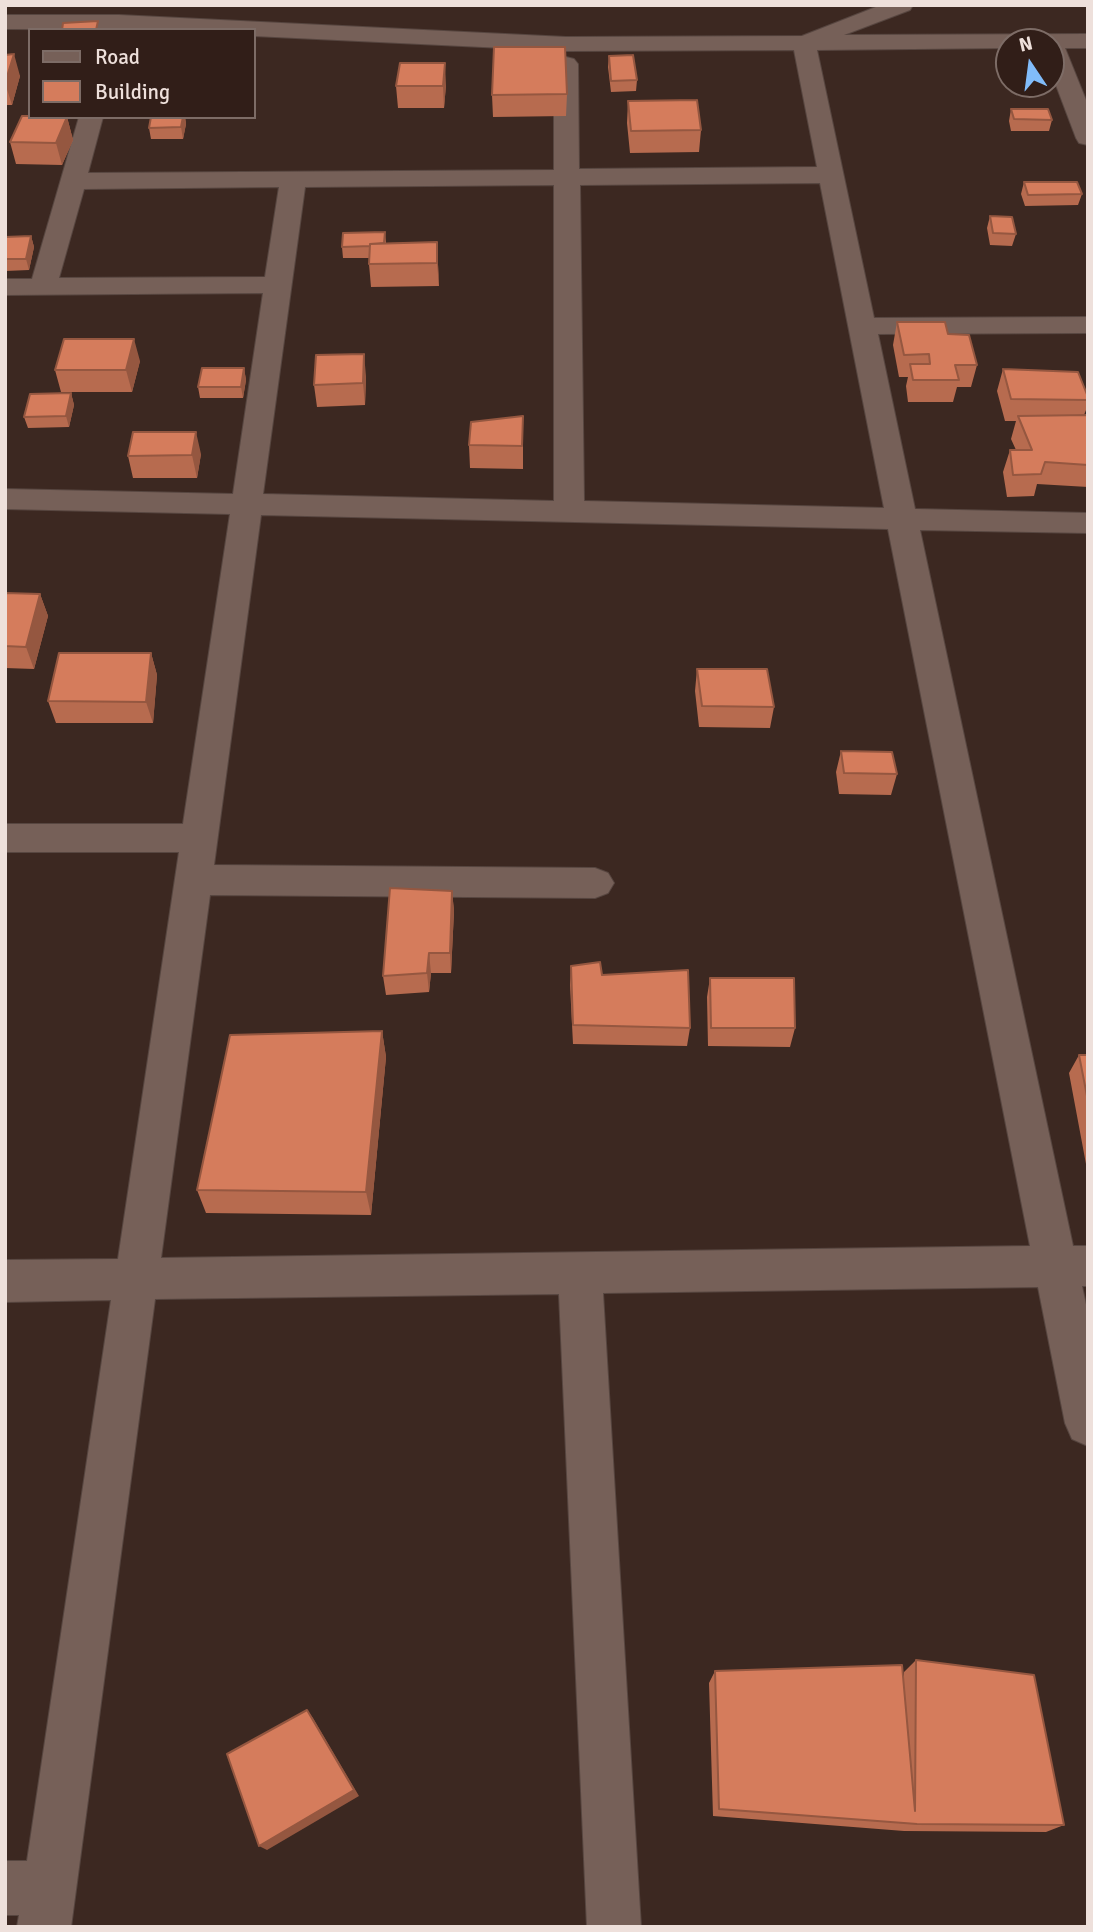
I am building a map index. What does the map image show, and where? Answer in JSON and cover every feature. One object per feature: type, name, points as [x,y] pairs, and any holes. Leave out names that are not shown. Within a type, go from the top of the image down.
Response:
[{"type":"street","points":[[326,32],[329,5]]},
{"type":"street","points":[[804,43],[902,5]]},
{"type":"street","points":[[5,22],[119,19],[566,44],[995,41]]},
{"type":"street","points":[[1065,41],[1088,41]]},
{"type":"street","points":[[804,43],[902,518],[1072,1267],[1088,1423]]},
{"type":"street","points":[[566,44],[569,511]]},
{"type":"street","points":[[1065,78],[1088,138]]},
{"type":"street","points":[[43,287],[90,119]]},
{"type":"street","points":[[73,181],[832,175]]},
{"type":"street","points":[[33,1901],[136,1279],[293,179]]},
{"type":"street","points":[[5,287],[278,285]]},
{"type":"street","points":[[863,326],[1088,325]]},
{"type":"street","points":[[5,499],[1088,523]]},
{"type":"street","points":[[5,838],[199,838]]},
{"type":"street","points":[[192,880],[595,883]]},
{"type":"street","points":[[5,1281],[1072,1267]]},
{"type":"street","points":[[580,1273],[614,1927]]},
{"type":"building","points":[[98,21],[96,28],[62,28],[63,23]]},
{"type":"building","points":[[494,47],[565,47],[567,94],[492,95]]},
{"type":"building","points":[[14,54],[5,83],[5,55]]},
{"type":"building","points":[[633,55],[637,80],[611,81],[609,56]]},
{"type":"building","points":[[400,63],[445,63],[443,86],[396,86]]},
{"type":"building","points":[[697,100],[701,130],[631,131],[628,101]]},
{"type":"building","points":[[1011,109],[1048,109],[1052,120],[1014,119]]},
{"type":"building","points":[[22,116],[28,116],[28,119],[66,119],[56,143],[10,142]]},
{"type":"building","points":[[151,119],[183,119],[181,127],[149,128]]},
{"type":"building","points":[[1024,182],[1077,182],[1082,194],[1028,195]]},
{"type":"building","points":[[990,216],[1012,217],[1016,234],[993,233]]},
{"type":"building","points":[[385,232],[384,243],[342,247],[343,233]]},
{"type":"building","points":[[31,236],[26,259],[5,259],[5,237]]},
{"type":"building","points":[[437,242],[437,263],[369,264],[370,244]]},
{"type":"building","points":[[897,322],[945,322],[948,334],[969,335],[977,365],[955,365],[959,380],[913,380],[910,364],[930,364],[929,354],[904,355]]},
{"type":"building","points":[[64,339],[134,339],[126,370],[55,370]]},
{"type":"building","points":[[364,354],[363,383],[314,385],[316,355]]},
{"type":"building","points":[[202,368],[244,368],[241,387],[198,387]]},
{"type":"building","points":[[1003,369],[1078,372],[1088,400],[1011,399]]},
{"type":"building","points":[[71,393],[66,416],[24,417],[30,394]]},
{"type":"building","points":[[1088,415],[1088,465],[1045,462],[1041,474],[1013,475],[1010,450],[1032,450],[1018,416]]},
{"type":"building","points":[[523,416],[522,446],[469,445],[471,422]]},
{"type":"building","points":[[133,432],[196,432],[192,455],[128,456]]},
{"type":"building","points":[[5,593],[40,594],[26,647],[5,646]]},
{"type":"building","points":[[59,653],[151,653],[146,702],[48,701]]},
{"type":"building","points":[[697,669],[767,669],[774,707],[702,706]]},
{"type":"building","points":[[841,751],[892,752],[897,774],[844,773]]},
{"type":"building","points":[[390,888],[452,891],[450,953],[429,953],[427,973],[383,976]]},
{"type":"building","points":[[600,962],[602,975],[688,970],[690,1028],[573,1025],[571,966]]},
{"type":"building","points":[[710,978],[794,978],[795,1028],[711,1028]]},
{"type":"building","points":[[382,1031],[366,1192],[197,1190],[230,1035]]},
{"type":"building","points":[[1079,1055],[1088,1055],[1088,1101]]},
{"type":"building","points":[[916,1660],[1034,1675],[1064,1825],[917,1824],[719,1809],[715,1671],[902,1665],[915,1811]]},
{"type":"building","points":[[307,1710],[354,1790],[259,1846],[227,1754]]}]
